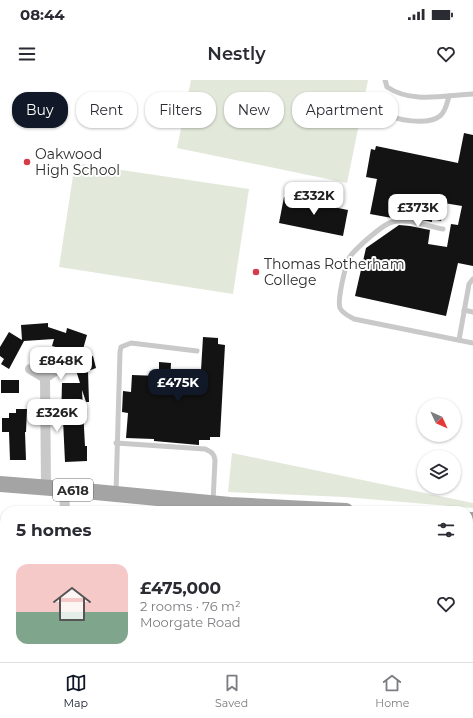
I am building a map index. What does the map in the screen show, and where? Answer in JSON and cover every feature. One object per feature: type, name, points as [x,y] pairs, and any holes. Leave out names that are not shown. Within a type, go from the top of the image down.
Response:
[{"type":"main road","name":"A618","points":[[0,484],[213,503],[223,506]]},
{"type":"street","points":[[45,378],[61,368]]},
{"type":"street","points":[[30,369],[45,378]]},
{"type":"street","points":[[45,378],[46,487]]},
{"type":"street","points":[[64,489],[65,506]]},
{"type":"lane","points":[[385,80],[387,87],[394,92],[412,96],[436,97],[473,94]]},
{"type":"lane","points":[[398,119],[425,121],[436,118],[441,115],[446,108],[449,96]]},
{"type":"lane","points":[[443,229],[404,221],[391,223],[376,232],[348,260],[339,299],[340,309],[345,315],[354,319],[473,343]]},
{"type":"lane","points":[[459,340],[469,284],[473,279]]},
{"type":"lane","points":[[464,310],[473,312]]},
{"type":"lane","points":[[116,494],[116,443],[121,347],[131,343],[197,351]]},
{"type":"lane","points":[[116,443],[205,449],[211,451],[214,454],[215,460],[213,503]]},
{"type":"shaded area","points":[[191,80],[368,80],[366,92],[292,92],[292,128],[358,128],[347,183],[177,148],[181,128],[216,128],[216,92],[189,92]]},
{"type":"shaded area","points":[[75,163],[249,189],[233,294],[59,267]]},
{"type":"shaded area","points":[[232,453],[417,491],[417,494],[430,494],[473,503],[473,506],[450,506],[344,497],[228,492]]},
{"type":"building","points":[[464,133],[473,135],[473,266],[458,263],[446,316],[355,296],[366,248],[399,225],[430,230],[428,244],[447,247],[451,224],[458,225],[462,206],[444,203],[441,221],[432,219],[432,222],[411,218],[392,218],[370,214],[377,179],[366,177],[371,149],[375,150],[376,146],[458,163]]},
{"type":"building","points":[[284,197],[348,210],[343,236],[279,223]]},
{"type":"building","points":[[48,323],[48,327],[66,333],[67,328],[87,335],[80,360],[93,356],[96,368],[88,371],[89,402],[86,402],[82,390],[87,461],[65,462],[63,420],[61,420],[62,383],[80,383],[70,351],[52,346],[54,339],[24,341],[9,369],[1,364],[4,359],[0,356],[0,347],[9,332],[22,340],[21,325]]},
{"type":"building","points":[[203,337],[218,338],[218,344],[225,345],[220,437],[210,437],[210,440],[199,440],[199,445],[154,441],[154,439],[126,438],[128,413],[122,412],[123,391],[131,392],[132,375],[159,376],[159,362],[171,363],[170,385],[200,387]]},
{"type":"building","points":[[1,380],[19,380],[19,393],[1,393]]},
{"type":"building","points":[[16,409],[27,409],[25,432],[26,460],[10,460],[9,432],[2,432],[2,418],[9,418],[9,413],[16,413]]},
{"type":"place","name":"Oakwood High School","points":[[27,162]]},
{"type":"place","name":"Thomas Rotherham College","points":[[256,272]]}]
